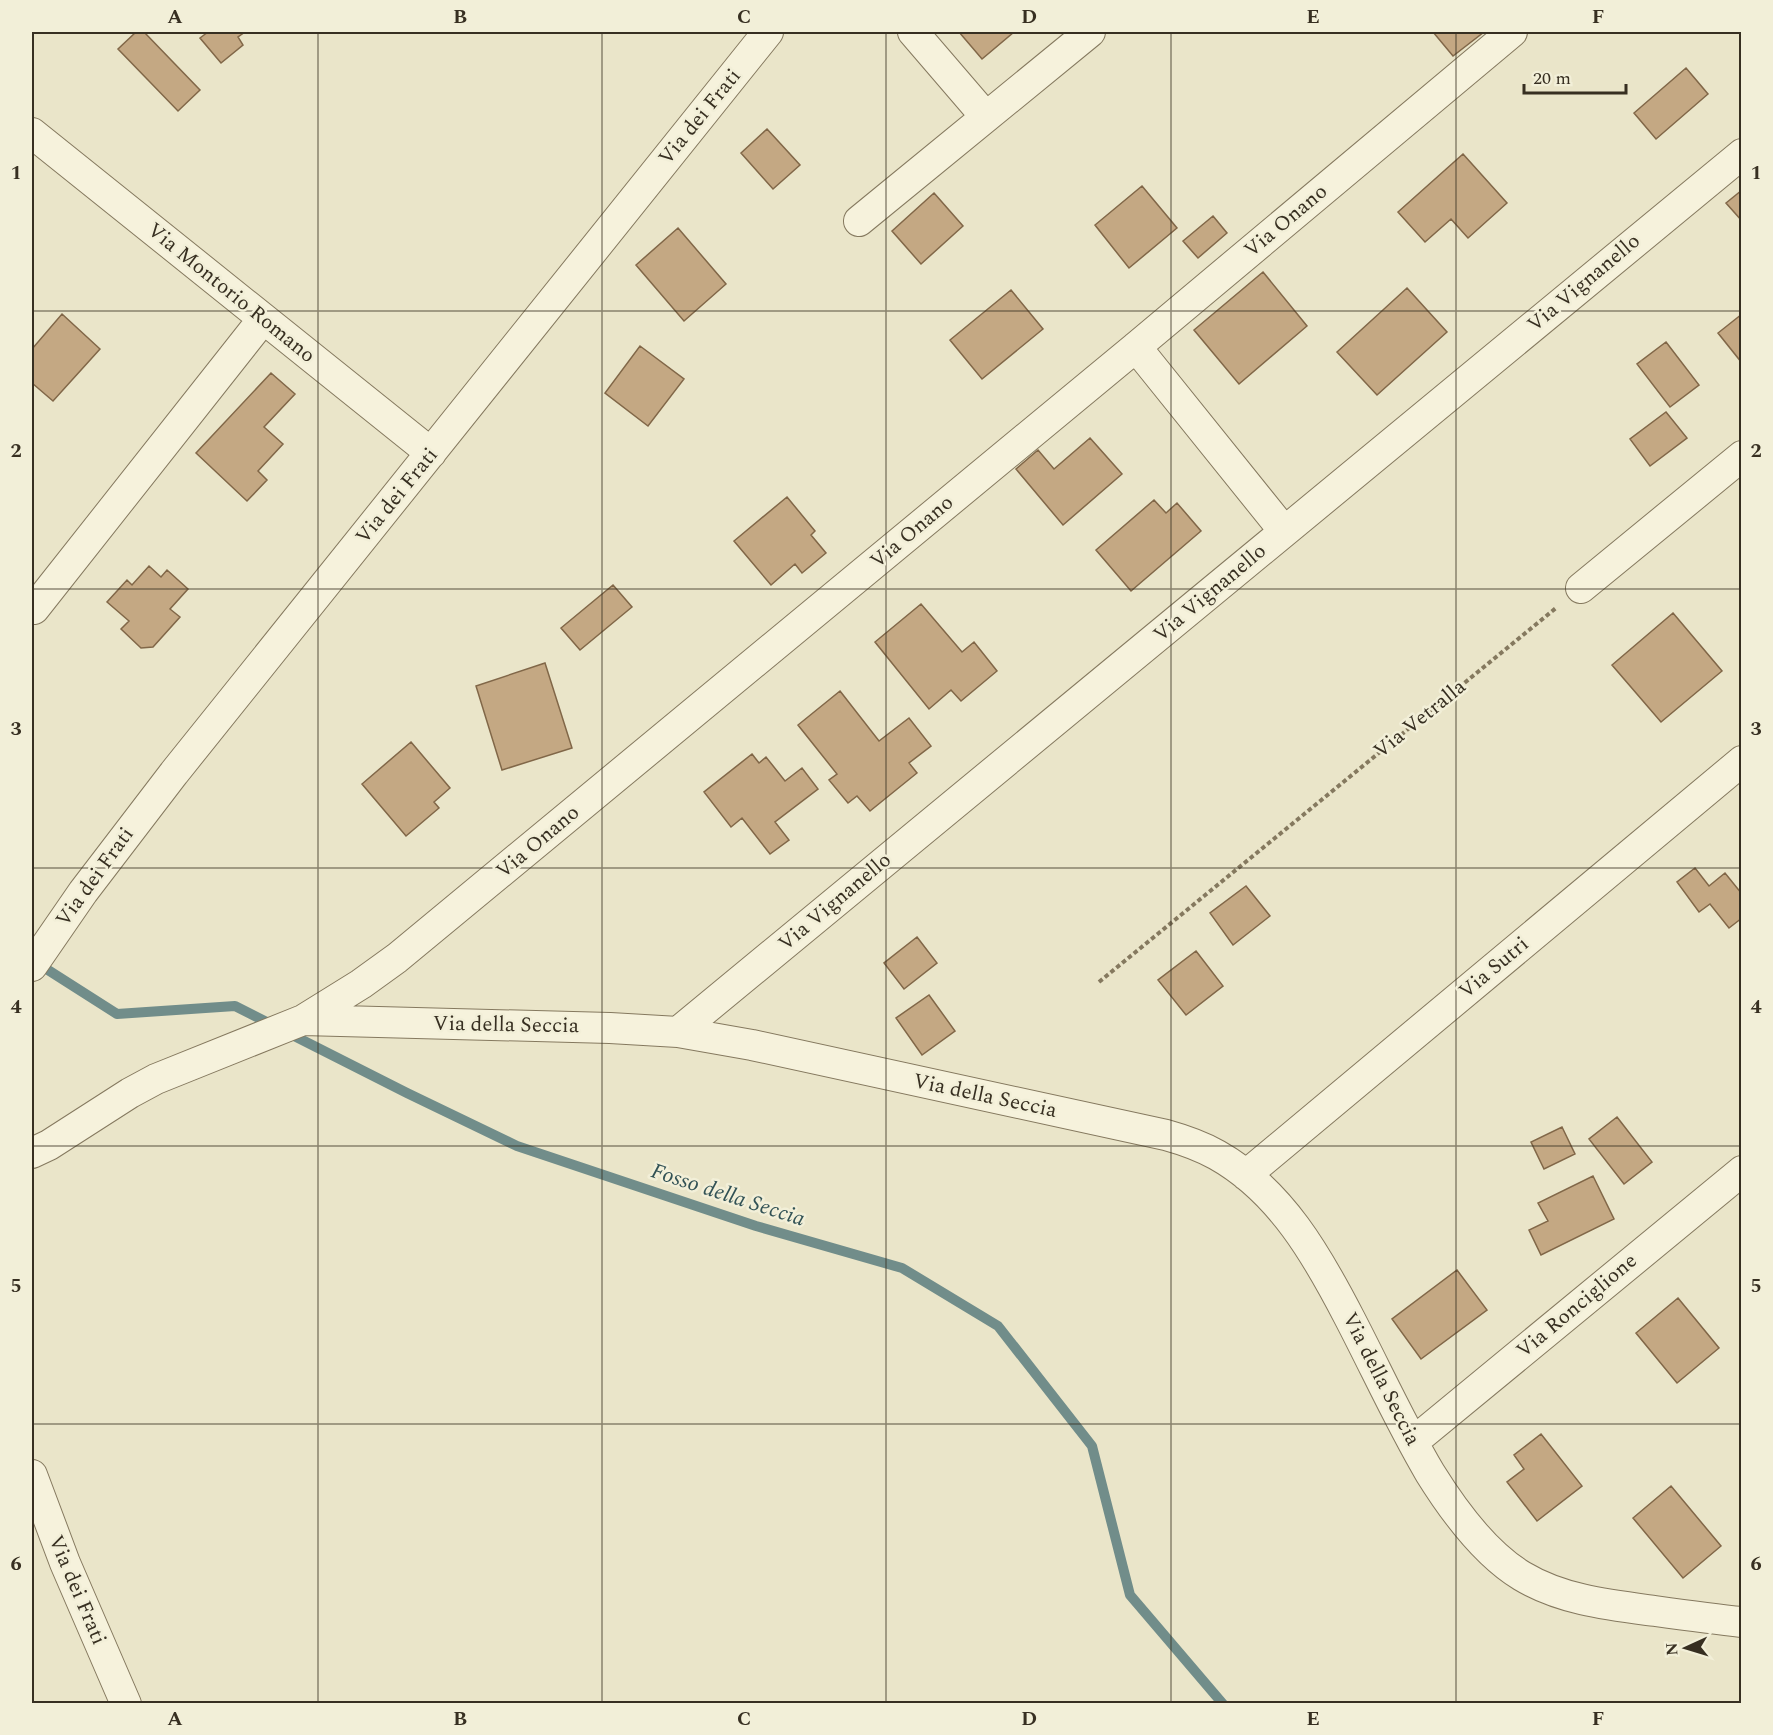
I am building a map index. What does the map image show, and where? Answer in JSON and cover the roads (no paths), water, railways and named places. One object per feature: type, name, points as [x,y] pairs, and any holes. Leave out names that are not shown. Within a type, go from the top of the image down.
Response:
[{"type":"street","name":"Via dei Frati","points":[[32,966],[58,926],[157,795],[768,32]]},
{"type":"street","points":[[913,32],[986,117]]},
{"type":"street","points":[[859,221],[1090,32]]},
{"type":"street","name":"Via Onano","points":[[303,1020],[347,994],[397,958],[1136,347],[1512,32]]},
{"type":"street","name":"Via Montorio Romano","points":[[32,133],[431,453]]},
{"type":"street","name":"Via Vignanello","points":[[678,1032],[1742,154]]},
{"type":"street","points":[[34,609],[263,319]]},
{"type":"street","points":[[1136,347],[1284,531]]},
{"type":"street","points":[[1581,588],[1742,456]]},
{"type":"street","name":"Via Sutri","points":[[1246,1175],[1742,761]]},
{"type":"street","name":"Via della Seccia","points":[[32,1153],[49,1145],[136,1089],[303,1020],[610,1028],[678,1032],[763,1048],[1166,1135],[1203,1148],[1218,1156],[1246,1175],[1281,1209],[1319,1260],[1413,1442],[1441,1491],[1488,1548],[1521,1575],[1548,1589],[1594,1602],[1742,1622]]},
{"type":"street","name":"Via Ronciglione","points":[[1413,1442],[1742,1171]]},
{"type":"street","name":"Via dei Frati","points":[[32,1475],[65,1563],[126,1704]]},
{"type":"waterway","name":"Fosso della Seccia","points":[[37,963],[117,1014],[235,1006],[517,1146],[756,1226],[902,1268],[998,1326],[1092,1446],[1130,1595],[1223,1704]]}]
